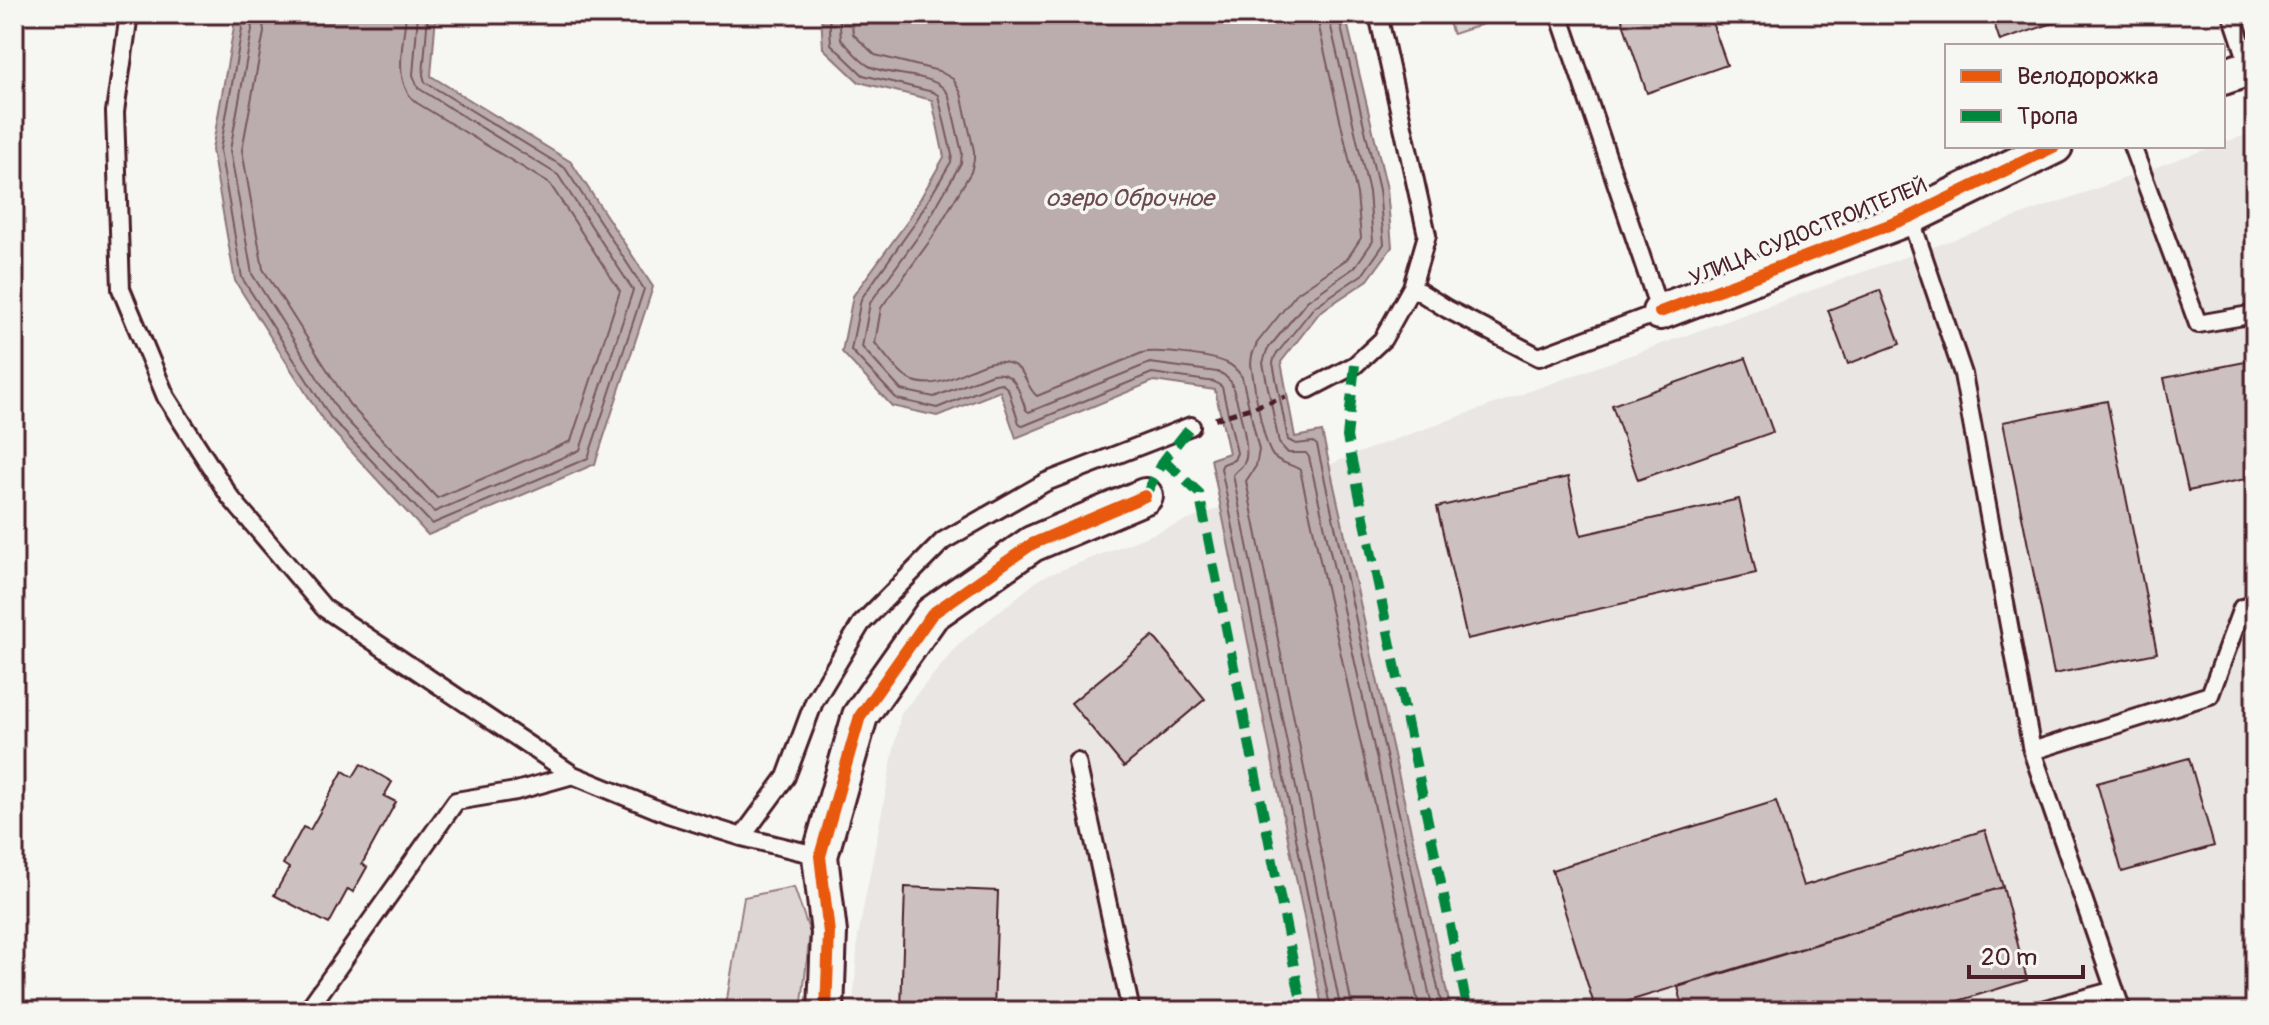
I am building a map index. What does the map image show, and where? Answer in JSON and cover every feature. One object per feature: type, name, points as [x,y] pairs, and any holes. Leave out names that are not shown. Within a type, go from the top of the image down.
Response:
[{"type":"street","name":"УЛИЦА СУДОСТРОИТЕЛЕЙ","points":[[1660,312],[1910,217],[2051,148]]},
{"type":"street","points":[[826,1011],[829,933],[820,856],[860,716],[932,614],[1032,544],[1145,496]]},
{"type":"lane","points":[[129,14],[115,112],[121,289],[166,397],[230,497],[324,608],[573,775],[668,814],[742,837],[820,856]]},
{"type":"lane","points":[[1301,392],[1355,365],[1383,339],[1412,287],[1427,235],[1378,14]]},
{"type":"lane","points":[[1412,287],[1539,357],[1660,312],[1559,14]]},
{"type":"lane","points":[[2232,14],[2243,70]]},
{"type":"lane","points":[[2133,148],[2198,324],[2255,314]]},
{"type":"lane","points":[[1910,217],[1963,374],[2032,751],[2122,1011]]},
{"type":"lane","points":[[742,837],[786,777],[814,702],[861,624],[943,541],[1046,482],[1199,424]]},
{"type":"lane","points":[[2032,751],[2210,695],[2242,608],[2255,605]]},
{"type":"lane","points":[[1077,762],[1131,1011]]},
{"type":"lane","points":[[307,1011],[456,801],[516,791],[573,775]]},
{"type":"lane","points":[[2038,1011],[2115,990]]},
{"type":"path","points":[[1199,424],[1301,392]]},
{"type":"shaded area","points":[[1446,14],[1513,14],[1453,34]]},
{"type":"shaded area","points":[[2255,132],[2255,1011],[853,1011],[858,936],[901,713],[960,643],[1041,578],[1377,446],[2209,148],[2225,148],[2225,142]]},
{"type":"shaded area","points":[[794,887],[810,933],[801,1011],[725,1011],[744,897]]},
{"type":"water","points":[[231,14],[436,14],[431,76],[571,162],[653,287],[595,464],[428,535],[325,423],[235,281],[212,150],[234,27]]},
{"type":"water","name":"озеро Оброчное","points":[[821,14],[1345,14],[1387,189],[1392,247],[1368,280],[1320,312],[1281,362],[1295,437],[1322,432],[1451,1011],[1323,1011],[1211,459],[1229,453],[1215,390],[1154,381],[1016,438],[1000,391],[937,416],[892,406],[842,352],[853,296],[907,222],[944,157],[932,100],[859,82],[823,48]]},
{"type":"building","points":[[1620,14],[1709,14],[1727,65],[1647,93]]},
{"type":"building","points":[[1991,14],[2080,14],[2000,41]]},
{"type":"building","points":[[1880,290],[1900,344],[1848,364],[1828,310]]},
{"type":"building","points":[[1746,358],[1773,432],[1638,480],[1612,405]]},
{"type":"building","points":[[2255,360],[2255,477],[2188,491],[2164,378]]},
{"type":"building","points":[[2107,401],[2157,653],[2054,674],[2003,422]]},
{"type":"building","points":[[1568,477],[1581,535],[1739,499],[1756,573],[1467,639],[1437,507]]},
{"type":"building","points":[[1153,636],[1205,699],[1124,767],[1071,703]]},
{"type":"building","points":[[2189,758],[2214,846],[2122,872],[2097,783]]},
{"type":"building","points":[[361,764],[392,782],[384,796],[396,802],[362,864],[367,867],[353,892],[348,889],[329,924],[274,895],[289,868],[283,864],[303,827],[310,830],[343,771],[353,777]]},
{"type":"building","points":[[1776,801],[1803,886],[1985,830],[2003,887],[1596,1011],[1552,870]]},
{"type":"building","points":[[905,887],[998,891],[994,1011],[901,1011]]},
{"type":"building","points":[[2003,887],[2027,980],[1925,1011],[1684,1011],[1678,987]]},
{"type":"marked path","points":[[1355,365],[1347,437],[1468,1011]]},
{"type":"marked path","points":[[1145,496],[1164,460],[1191,426]]},
{"type":"marked path","points":[[1164,460],[1199,493],[1303,1011]]},
{"type":"cycle path","points":[[1660,312],[1910,217],[2051,148]]},
{"type":"cycle path","points":[[826,1011],[829,933],[820,856],[860,716],[932,614],[1032,544],[1145,496]]}]
